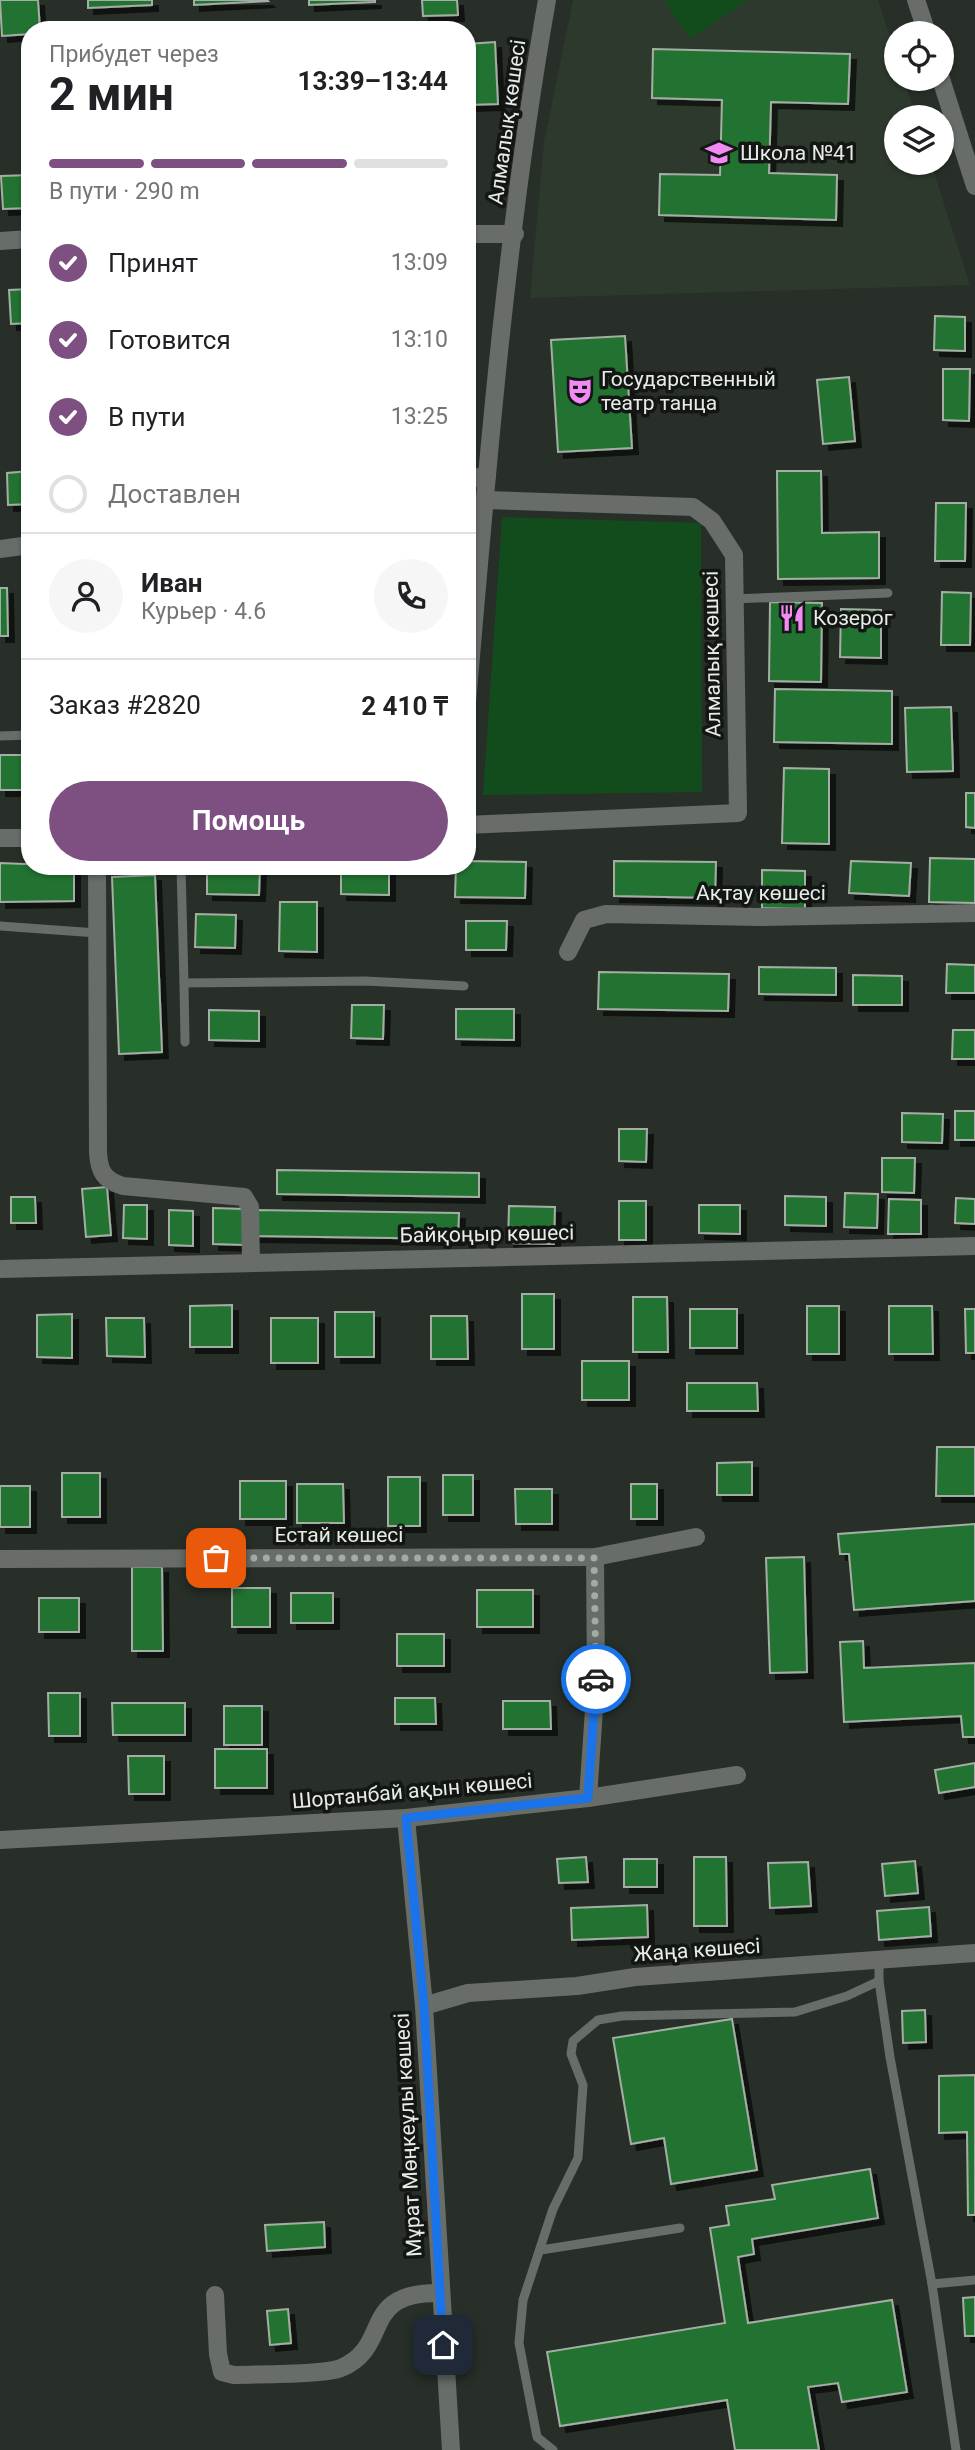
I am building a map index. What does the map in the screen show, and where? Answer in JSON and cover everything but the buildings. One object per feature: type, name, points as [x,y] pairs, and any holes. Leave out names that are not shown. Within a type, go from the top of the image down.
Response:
[{"type":"street","name":"Алмалық көшесі","points":[[476,606],[487,475],[515,233],[534,76],[547,0]]},
{"type":"street","points":[[916,0],[923,21]]},
{"type":"street","points":[[945,91],[975,186]]},
{"type":"street","points":[[476,234],[515,233]]},
{"type":"street","points":[[0,241],[21,240]]},
{"type":"street","points":[[476,477],[487,475]]},
{"type":"street","name":"Алмалық көшесі","points":[[476,825],[738,813],[734,555],[712,521],[693,507],[486,500]]},
{"type":"street","points":[[0,549],[21,546]]},
{"type":"street","points":[[0,838],[21,838]]},
{"type":"street","points":[[97,875],[98,1152],[102,1174],[109,1182],[123,1186],[244,1197],[250,1207],[251,1263]]},
{"type":"street","name":"Ақтау көшесі","points":[[568,953],[584,920],[607,914],[759,917],[975,913]]},
{"type":"street","name":"Байқоңыр көшесі","points":[[0,1269],[975,1246]]},
{"type":"street","name":"Естай көшесі","points":[[0,1559],[594,1558],[696,1537]]},
{"type":"street","points":[[588,1798],[596,1679],[594,1558]]},
{"type":"street","name":"Шортанбай ақын көшесі","points":[[0,1840],[406,1818],[588,1798],[737,1775]]},
{"type":"street","name":"Мұрат Мөңкеұлы көшесі","points":[[406,1818],[424,2006],[451,2450]]},
{"type":"street","name":"Жаңа көшесі","points":[[424,2006],[468,1993],[577,1986],[635,1977],[975,1953]]},
{"type":"street","points":[[215,2295],[218,2354],[222,2372],[234,2375],[339,2369],[355,2360],[387,2309],[399,2297],[415,2293],[440,2293]]},
{"type":"lane","points":[[733,598],[888,593]]},
{"type":"lane","points":[[0,736],[21,735]]},
{"type":"lane","points":[[181,875],[185,1042]]},
{"type":"lane","points":[[0,926],[97,933]]},
{"type":"lane","points":[[184,983],[365,981],[464,986]]},
{"type":"lane","points":[[879,1959],[879,1981],[932,2284],[956,2450]]},
{"type":"lane","points":[[553,2450],[537,2437],[519,2343],[523,2300],[553,2208],[578,2158],[583,2085],[571,2054],[573,2041],[598,2020],[622,2016],[795,2012],[847,1996],[879,1981]]},
{"type":"lane","points":[[541,2250],[680,2228]]},
{"type":"lane","points":[[932,2284],[975,2280]]},
{"type":"shaded area","name":"Школа №41","points":[[573,0],[878,0],[885,21],[884,91],[908,91],[912,105],[884,105],[884,175],[935,175],[970,285],[530,298],[544,142]]},
{"type":"green space","points":[[664,0],[748,0],[690,39]]},
{"type":"green space","points":[[502,517],[701,523],[702,792],[483,795]]},
{"type":"way so far","points":[[216,1558],[594,1558],[596,1679]]},
{"type":"place","name":"Школа №41","points":[[719,153]]},
{"type":"place","name":"Государственный театр танца","points":[[580,391]]},
{"type":"place","name":"Козерог","points":[[792,618]]},
{"type":"route","points":[[443,2345],[424,2006],[406,1818],[588,1798],[596,1679]]}]
